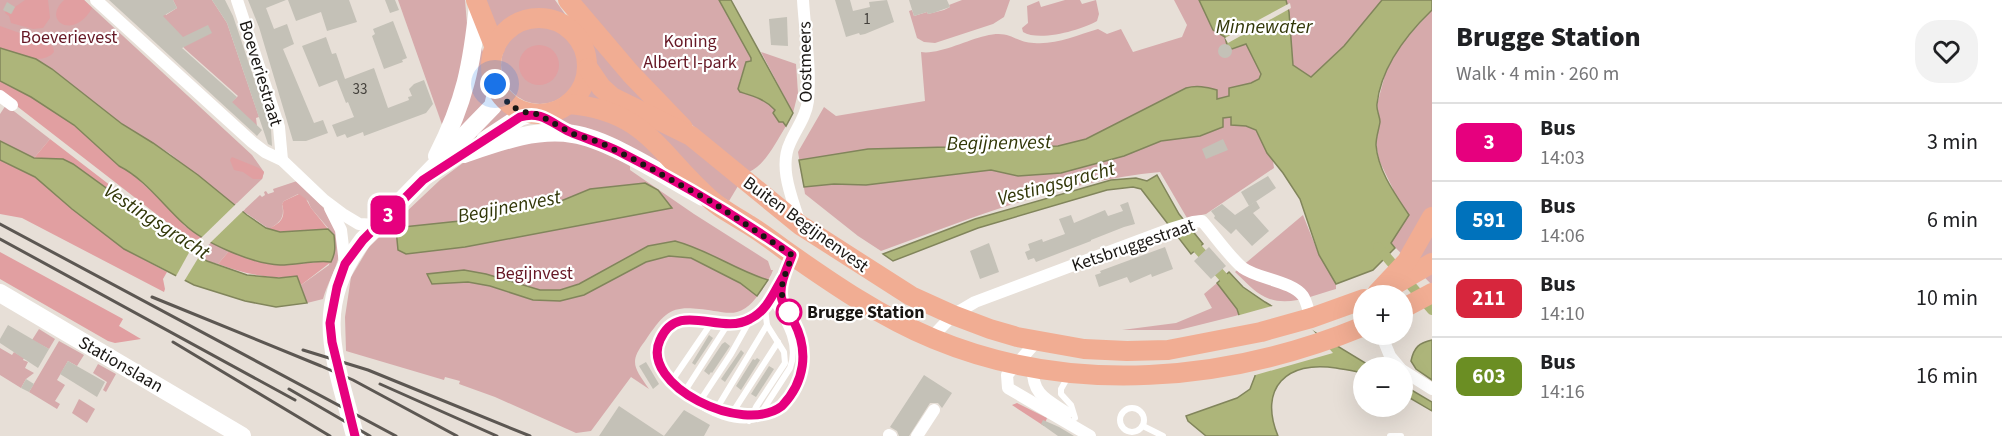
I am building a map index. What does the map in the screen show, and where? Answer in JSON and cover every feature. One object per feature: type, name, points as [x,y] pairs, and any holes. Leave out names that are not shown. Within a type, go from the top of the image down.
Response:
[{"type":"main road","points":[[426,176],[520,117],[555,111],[569,104],[583,88],[588,68],[585,49],[575,33],[566,0]]},
{"type":"main road","points":[[566,0],[631,74],[691,136]]},
{"type":"main road","points":[[477,3],[481,26],[495,48]]},
{"type":"main road","points":[[534,114],[510,104],[497,89],[491,68],[495,48],[506,30],[517,22],[530,18],[543,17],[556,20],[575,33]]},
{"type":"main road","points":[[426,176],[453,124],[465,92],[481,26]]},
{"type":"main road","name":"Buiten Begijnenvest","points":[[588,68],[601,87],[612,97],[691,136],[800,225],[911,296],[990,329],[1037,341],[1084,349],[1168,350],[1229,339],[1353,300]]},
{"type":"main road","points":[[355,436],[332,342],[330,323],[334,296],[345,264],[363,240],[493,106],[497,89]]},
{"type":"main road","name":"Buiten Begijnenvest","points":[[569,104],[596,107],[632,122],[659,144],[712,202],[861,301],[931,338],[1024,367],[1070,373],[1177,374],[1239,365],[1353,330]]},
{"type":"main road","points":[[464,154],[519,137],[551,133],[573,134],[616,150],[712,202]]},
{"type":"main road","points":[[1389,285],[1419,265],[1432,217]]},
{"type":"main road","points":[[792,255],[800,225]]},
{"type":"main road","name":"Stationslaan","points":[[0,293],[242,436]]},
{"type":"main road","points":[[1413,304],[1432,293]]},
{"type":"main road","points":[[1024,367],[1037,341]]},
{"type":"street","points":[[96,0],[252,142],[265,152],[282,160],[324,200],[355,222],[364,225],[378,225]]},
{"type":"street","name":"Boeveriestraat","points":[[237,0],[279,127],[282,160]]},
{"type":"street","name":"Oostmeers","points":[[800,225],[785,165],[789,145],[806,114],[808,104],[809,87],[803,0]]},
{"type":"street","points":[[0,96],[12,105]]},
{"type":"street","points":[[324,200],[341,230],[345,264]]},
{"type":"street","name":"Ketsbruggestraat","points":[[931,338],[953,315],[975,302],[1167,230],[1202,221],[1242,267],[1257,276],[1298,291],[1303,296],[1307,314]]},
{"type":"street","points":[[1089,436],[1006,394],[1007,375],[1024,367],[1039,393],[1096,436]]},
{"type":"street","points":[[1413,377],[1432,389]]},
{"type":"street","points":[[917,436],[934,410]]},
{"type":"lane","points":[[534,114],[573,134]]},
{"type":"lane","points":[[785,273],[765,308],[750,319],[728,324],[684,320],[675,322],[665,331],[658,343],[657,354],[661,368],[683,394],[714,413],[729,418],[753,420],[767,416],[781,407],[790,396],[804,368],[803,344],[781,297],[780,290],[792,255]]},
{"type":"lane","points":[[753,420],[790,368],[793,358],[789,334],[770,297]]},
{"type":"lane","points":[[753,420],[756,407],[785,363],[784,352],[767,325],[765,308]]},
{"type":"lane","points":[[698,404],[731,354],[750,319]]},
{"type":"lane","points":[[671,382],[712,322]]},
{"type":"lane","points":[[683,394],[728,324]]},
{"type":"lane","points":[[714,413],[767,325]]},
{"type":"lane","points":[[729,418],[778,342]]},
{"type":"lane","points":[[1070,373],[1060,389],[1061,394],[1071,405],[1075,418]]},
{"type":"lane","points":[[1129,408],[1138,409],[1144,416],[1143,426],[1136,432],[1126,431],[1120,423],[1122,414],[1129,408]]},
{"type":"lane","points":[[1143,426],[1163,436]]},
{"type":"lane","points":[[1390,436],[1401,436]]},
{"type":"green space","name":"Boeverievest","points":[[0,0],[84,0],[252,155],[264,172],[262,179],[235,205],[169,153],[122,124],[52,69],[36,59],[0,48]]},
{"type":"green space","points":[[142,0],[158,0],[166,15],[177,8],[173,0],[212,0],[227,23],[259,117],[256,118],[257,126],[226,107],[238,96],[185,49]]},
{"type":"green space","points":[[398,0],[465,0],[469,48],[445,133]]},
{"type":"green space","points":[[481,0],[555,0],[565,14],[544,11],[528,12],[497,30]]},
{"type":"green space","name":"Koning Albert I-park","points":[[579,0],[719,0],[751,58],[751,61],[746,62],[739,83],[745,93],[758,97],[769,105],[786,126],[761,164],[749,172],[710,142],[638,70]]},
{"type":"green space","points":[[962,0],[1010,0],[1004,17],[993,24],[935,43],[924,42],[917,38],[909,11],[912,10],[914,16],[927,12],[928,14],[944,10],[950,7],[949,5]]},
{"type":"green space","points":[[1065,0],[1080,0],[1082,4],[1096,0],[1099,14],[1097,21],[1071,31],[1049,35],[1030,35],[1023,32],[1022,28],[1028,23],[1027,6],[1039,1],[1041,7]]},
{"type":"green space","points":[[1174,0],[1199,0],[1213,30],[1225,37],[1232,49],[1246,44],[1261,74],[1274,168],[1206,214],[1187,218],[1160,172],[1053,192],[1018,202],[881,251],[858,236],[805,194],[798,152],[824,107],[836,116],[925,101],[921,52],[944,49],[994,34],[1042,43],[1066,39],[1098,29],[1107,34],[1121,29],[1133,52],[1182,37],[1187,25]]},
{"type":"green space","points":[[1286,0],[1382,0],[1344,46],[1311,77],[1293,65]]},
{"type":"green space","points":[[1432,10],[1432,285],[1391,243],[1393,189],[1379,160],[1376,143],[1380,121],[1377,105],[1386,71],[1402,43]]},
{"type":"green space","points":[[540,26],[555,29],[567,38],[576,50],[579,65],[576,80],[567,92],[555,101],[540,104],[525,101],[513,92],[504,80],[501,65],[504,50],[513,38],[525,29]]},
{"type":"green space","points":[[592,36],[668,119],[619,97],[595,64],[588,39]]},
{"type":"green space","points":[[480,43],[486,61],[491,99],[447,144]]},
{"type":"green space","points":[[761,52],[796,64],[798,93],[793,113]]},
{"type":"green space","points":[[592,84],[681,139],[738,186],[729,201],[713,192],[584,99]]},
{"type":"green space","points":[[6,105],[50,139],[34,158],[0,141],[0,114]]},
{"type":"green space","points":[[501,105],[515,117],[464,148]]},
{"type":"green space","points":[[571,111],[606,113],[682,176],[553,119]]},
{"type":"green space","name":"Begijnvest","points":[[566,137],[630,162],[630,170],[768,261],[773,270],[753,302],[743,310],[734,313],[689,308],[666,315],[636,355],[635,365],[649,389],[631,377],[591,431],[576,433],[495,397],[459,384],[460,381],[445,377],[444,380],[346,351],[345,317],[351,277],[369,247],[440,180],[467,160],[503,145]]},
{"type":"green space","points":[[297,181],[328,213],[338,233],[340,244],[338,261],[323,299],[307,303],[301,285],[329,265],[334,235],[311,208],[308,201],[298,194],[284,201],[281,219],[269,229],[243,211],[260,195],[262,197],[265,195],[264,192],[268,194],[274,192],[273,189]]},
{"type":"green space","points":[[1303,215],[1319,255],[1336,284],[1336,289],[1291,301],[1265,297],[1235,272]]},
{"type":"green space","points":[[211,242],[229,251],[218,264],[207,261],[200,255]]},
{"type":"green space","points":[[1217,283],[1239,315],[1179,330],[1122,330],[1176,323],[1212,308],[1204,294]]},
{"type":"green space","points":[[39,329],[55,339],[49,349],[32,340]]},
{"type":"green space","points":[[59,341],[84,355],[77,366],[68,361],[57,380],[65,385],[55,401],[60,404],[57,409],[29,392]]},
{"type":"green space","points":[[0,348],[12,355],[14,352],[24,358],[23,360],[28,362],[25,368],[34,373],[26,379],[21,388],[0,375]]},
{"type":"green space","points":[[98,364],[116,374],[106,392],[103,390],[107,382],[93,373]]},
{"type":"green space","points":[[79,399],[95,409],[87,423],[72,413]]},
{"type":"shaded area","points":[[25,0],[48,0],[50,18],[43,28],[33,29],[11,23],[6,11],[12,14],[15,7]]},
{"type":"shaded area","points":[[64,0],[84,0],[92,8],[85,18],[69,26],[58,20],[56,15]]},
{"type":"shaded area","points":[[0,26],[48,43],[53,47],[54,52],[49,56],[35,59],[0,48]]},
{"type":"shaded area","points":[[539,45],[547,46],[553,51],[558,57],[558,73],[553,79],[547,84],[539,85],[531,84],[525,79],[520,73],[519,65],[520,57],[525,51],[531,46]]},
{"type":"shaded area","points":[[0,81],[31,97],[74,125],[119,166],[128,170],[185,226],[202,237],[193,240],[169,224],[0,93]]},
{"type":"shaded area","points":[[50,139],[189,244],[191,249],[73,164],[63,159],[34,158]]},
{"type":"shaded area","points":[[232,157],[259,168],[264,172],[262,179],[253,179],[243,172],[234,170],[230,160]]},
{"type":"shaded area","points":[[0,160],[35,177],[124,249],[167,272],[163,279],[164,292],[22,218],[0,214]]},
{"type":"shaded area","points":[[299,194],[306,199],[328,229],[280,232],[268,229],[276,225],[283,216],[284,201]]},
{"type":"shaded area","points":[[229,251],[253,259],[276,263],[331,262],[301,285],[297,277],[257,275],[218,264]]},
{"type":"shaded area","points":[[0,252],[123,319],[119,326],[141,339],[115,343],[108,341],[0,279]]},
{"type":"shaded area","points":[[1017,403],[1047,418],[1044,426],[1012,405]]},
{"type":"water","points":[[719,0],[731,0],[793,113],[786,126],[783,122],[779,122],[773,113],[775,110],[767,103],[740,92],[738,89],[746,62],[751,61],[751,58]]},
{"type":"water","name":"Minnewater","points":[[1199,0],[1286,0],[1293,65],[1311,77],[1344,46],[1382,0],[1432,0],[1432,10],[1396,52],[1379,90],[1377,106],[1380,122],[1376,142],[1377,155],[1388,182],[1409,215],[1391,243],[1395,248],[1373,270],[1336,284],[1319,255],[1300,199],[1267,153],[1256,130],[1246,126],[1231,125],[1231,117],[1223,118],[1223,127],[1200,136],[1161,141],[1124,156],[1061,173],[1018,176],[991,170],[866,185],[834,184],[804,187],[799,160],[868,149],[948,147],[989,142],[1016,147],[1058,146],[1086,139],[1186,88],[1201,87],[1217,90],[1217,99],[1229,96],[1229,88],[1251,83],[1259,79],[1261,74],[1246,44],[1232,49],[1227,45],[1225,37],[1213,30]]},
{"type":"water","points":[[0,48],[36,59],[52,69],[122,124],[198,175],[266,228],[280,232],[328,229],[334,235],[334,252],[331,262],[269,264],[229,251],[193,231],[145,185],[119,166],[74,125],[31,97],[0,81]]},
{"type":"water","points":[[0,141],[34,158],[63,159],[73,164],[207,261],[247,275],[279,278],[297,276],[307,303],[276,307],[245,301],[194,285],[124,249],[35,177],[0,160]]},
{"type":"water","points":[[1157,175],[1179,214],[1203,244],[1191,254],[1141,189],[1133,187],[1107,190],[978,228],[893,261],[883,254],[975,219],[1111,180],[1136,178],[1147,181]]},
{"type":"water","points":[[645,183],[658,190],[672,208],[465,247],[406,254],[398,250],[396,229],[403,227],[460,221],[561,201],[590,189]]},
{"type":"water","points":[[675,241],[699,249],[768,280],[757,296],[740,283],[691,258],[669,256],[646,262],[584,295],[560,301],[533,300],[490,286],[468,282],[432,284],[427,274],[464,270],[540,290],[560,290],[579,284],[648,246]]},
{"type":"water","points":[[1229,272],[1243,287],[1265,302],[1356,357],[1353,357],[1353,371],[1319,367],[1303,368],[1291,373],[1281,381],[1275,391],[1272,404],[1278,436],[1206,436],[1188,421],[1186,416],[1237,398],[1250,389],[1255,376],[1250,349],[1237,309],[1217,283]]},
{"type":"water","points":[[1432,340],[1432,380],[1413,364],[1414,352],[1424,343]]},
{"type":"water","points":[[1413,391],[1432,402],[1432,411],[1413,400]]},
{"type":"pier","points":[[1290,3],[1291,8],[1228,43],[1225,38]]},
{"type":"pier","points":[[237,203],[245,209],[209,244],[200,239]]},
{"type":"pier","points":[[191,249],[200,255],[183,283],[175,278]]},
{"type":"pier","points":[[1276,305],[1310,327],[1333,353],[1252,376],[1247,349],[1236,316]]},
{"type":"building","points":[[109,0],[173,0],[177,8],[163,16],[183,37],[208,25],[212,33],[182,48],[237,97],[232,102],[262,130],[257,136]]},
{"type":"building","points":[[212,0],[225,0],[233,16],[271,129],[272,146],[268,144],[227,23]]},
{"type":"building","points":[[248,0],[286,0],[266,8],[274,29],[287,24],[294,44],[283,49],[314,123],[323,120],[328,133],[306,141],[293,141],[259,27]]},
{"type":"building","points":[[288,0],[349,0],[357,22],[327,31],[321,12],[296,21]]},
{"type":"building","points":[[385,0],[395,0],[399,10],[390,13]]},
{"type":"building","points":[[835,0],[850,0],[853,11],[870,7],[869,2],[887,0],[894,22],[865,34],[860,35],[859,33],[846,37]]},
{"type":"building","points":[[909,0],[947,0],[950,7],[914,16]]},
{"type":"building","points":[[7,2],[15,7],[11,14],[3,10]]},
{"type":"building","points":[[787,17],[788,46],[771,45],[769,19]]},
{"type":"building","points":[[393,21],[407,58],[402,60],[403,62],[384,69],[372,36],[375,34],[373,29]]},
{"type":"building","points":[[326,37],[332,54],[336,53],[345,79],[374,68],[388,108],[409,100],[408,97],[412,96],[409,89],[424,80],[433,104],[426,113],[364,136],[363,132],[347,138],[345,134],[337,137],[332,125],[354,117],[337,80],[319,87],[302,46]]},
{"type":"building","points":[[1225,44],[1230,46],[1232,51],[1230,56],[1225,58],[1220,56],[1218,51],[1220,46]]},
{"type":"building","points":[[1223,139],[1228,150],[1206,159],[1202,149]]},
{"type":"building","points":[[1268,176],[1276,188],[1249,206],[1241,192]]},
{"type":"building","points":[[1256,201],[1260,208],[1253,213],[1269,231],[1252,246],[1236,229],[1231,234],[1214,218],[1211,211],[1222,204],[1235,215]]},
{"type":"building","points":[[1128,202],[1135,224],[1036,262],[1034,258],[1028,260],[1025,252],[1030,250],[1028,244],[1042,239],[1043,242],[1065,234],[1059,219],[1071,215],[1074,223],[1105,210],[1108,216],[1123,211],[1120,205]]},
{"type":"building","points":[[989,243],[999,272],[980,279],[970,251]]},
{"type":"building","points":[[1165,247],[1173,269],[1152,277],[1151,274],[1130,283],[1127,277],[1099,287],[1095,275],[1101,273],[1100,271]]},
{"type":"building","points":[[1209,247],[1226,266],[1211,279],[1194,261]]},
{"type":"building","points":[[8,325],[49,349],[38,368],[0,343]]},
{"type":"building","points":[[709,335],[713,338],[695,365],[692,363]]},
{"type":"building","points":[[725,342],[730,346],[709,375],[704,371]]},
{"type":"building","points":[[741,350],[744,353],[725,382],[721,379]]},
{"type":"building","points":[[753,359],[760,360],[741,390],[736,386]]},
{"type":"building","points":[[68,361],[105,382],[97,397],[60,374]]},
{"type":"building","points":[[646,362],[659,384],[653,389],[639,366]]},
{"type":"building","points":[[769,366],[774,369],[756,397],[751,394]]},
{"type":"building","points":[[924,375],[952,393],[942,408],[938,403],[930,403],[909,436],[899,436],[897,431],[890,427]]},
{"type":"building","points":[[26,379],[34,384],[29,392],[21,388]]},
{"type":"building","points":[[619,406],[664,436],[599,436]]},
{"type":"building","points":[[684,410],[710,425],[704,436],[664,436]]},
{"type":"building","points":[[1043,420],[1074,436],[1058,436],[1041,424]]},
{"type":"waterway","name":"Vestingsgracht","points":[[1189,239],[1233,288]]},
{"type":"waterway","points":[[1378,247],[1432,310]]},
{"type":"railway","points":[[0,224],[396,436]]},
{"type":"railway","points":[[0,239],[295,400]]},
{"type":"railway","points":[[152,297],[353,380],[457,436]]},
{"type":"railway","points":[[173,342],[330,436]]},
{"type":"railway","points":[[303,350],[368,370],[530,436]]},
{"type":"railway","points":[[380,384],[497,436]]},
{"type":"railway","points":[[289,389],[370,436]]},
{"type":"bus line","name":"3","points":[[355,436],[332,342],[330,323],[332,305],[345,264],[363,240],[423,180],[520,117],[537,114],[573,134],[616,150],[712,202],[792,255],[780,290],[783,302],[803,344],[804,368],[790,396],[774,413],[757,420],[729,418],[705,409],[683,394],[662,371],[657,354],[660,339],[675,322],[694,319],[724,324],[750,319],[765,308],[783,277]]},
{"type":"place","name":"Brugge Station","points":[[789,312]]},
{"type":"route","points":[[495,84],[505,100],[515,108],[530,114],[537,114],[573,134],[599,142],[637,161],[712,202],[792,255],[780,290],[783,302],[790,314],[789,312]]},
{"type":"water label","name":"Begijnenvest","points":[[999,142]]},
{"type":"water label","name":"Begijnenvest","points":[[509,206]]}]
